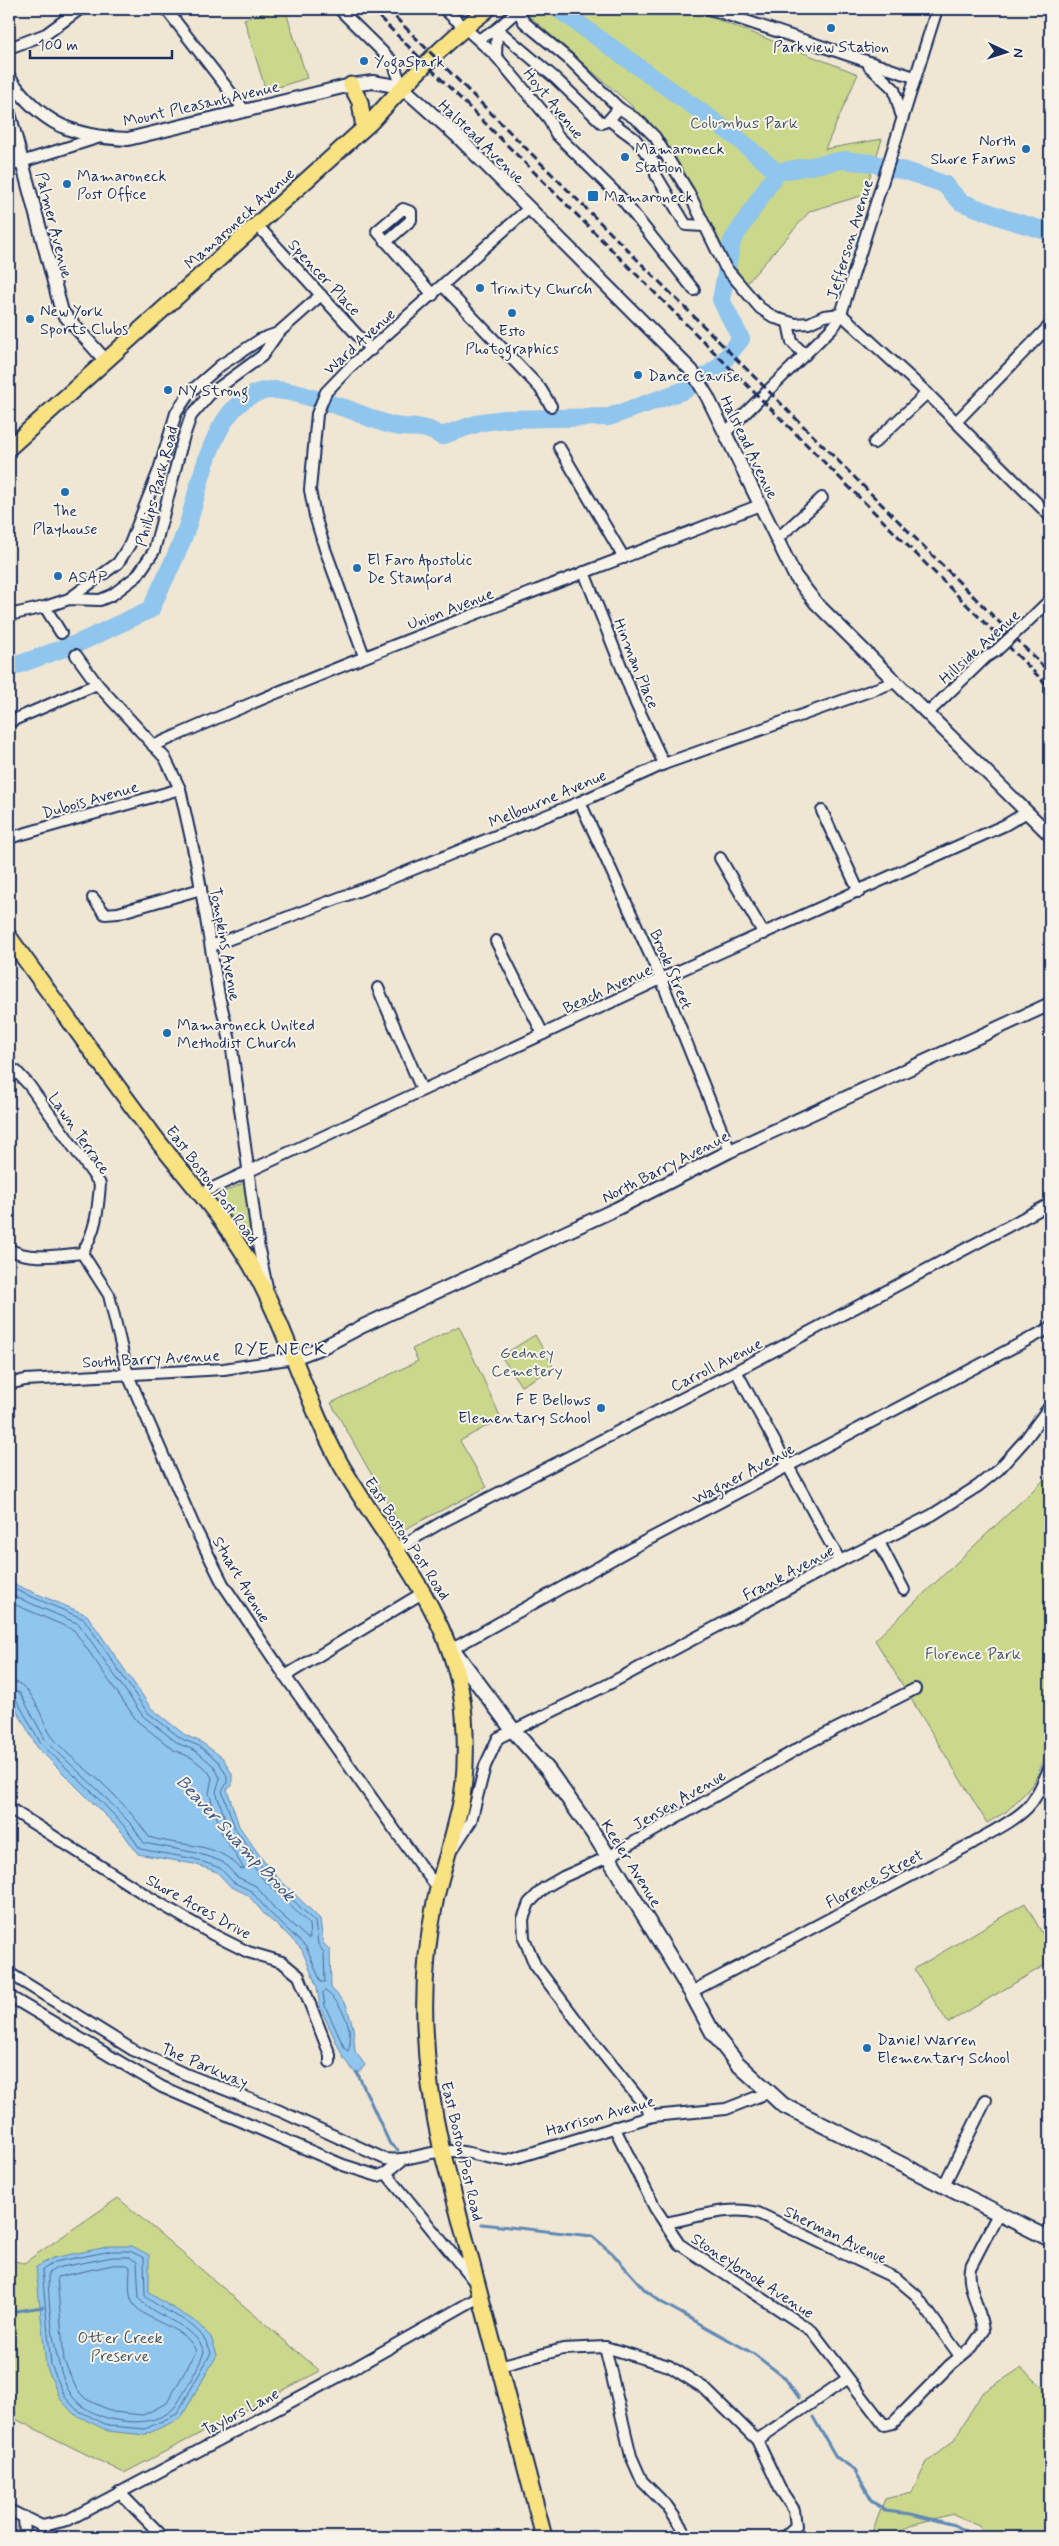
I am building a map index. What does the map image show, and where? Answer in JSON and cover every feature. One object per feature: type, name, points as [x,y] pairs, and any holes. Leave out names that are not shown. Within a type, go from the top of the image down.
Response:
[{"type":"main road","name":"Mamaroneck Avenue","points":[[9,448],[364,128],[402,87],[465,26],[488,9]]},
{"type":"main road","points":[[351,85],[360,102],[364,128]]},
{"type":"main road","name":"East Boston Post Road","points":[[9,938],[135,1110],[228,1229],[271,1302],[323,1428],[339,1460],[424,1592],[450,1645],[464,1716],[464,1760],[462,1796],[438,1888],[426,1971],[425,2042],[430,2092],[442,2151],[544,2537]]},
{"type":"main road","name":"Keeler Avenue","points":[[450,1645],[513,1730],[548,1770],[608,1857],[691,1992],[713,2033],[737,2063],[767,2093],[783,2105],[944,2185]]},
{"type":"main road","points":[[944,2185],[1050,2238]]},
{"type":"street","points":[[9,48],[46,34],[80,9]]},
{"type":"street","points":[[166,9],[245,111]]},
{"type":"street","points":[[339,9],[393,62],[402,87]]},
{"type":"street","name":"Hoyt Avenue","points":[[444,9],[496,56],[549,119],[556,134],[621,198],[694,290]]},
{"type":"street","points":[[710,9],[914,77]]},
{"type":"street","points":[[740,19],[744,9]]},
{"type":"street","name":"Jefferson Avenue","points":[[937,9],[914,77],[841,314],[927,393],[1050,516]]},
{"type":"street","points":[[478,39],[497,29],[517,10],[524,22],[571,61],[619,108],[639,121],[655,138],[689,193],[714,249],[734,280],[760,308],[788,323],[809,323],[824,316],[841,314]]},
{"type":"street","points":[[496,56],[497,29]]},
{"type":"street","points":[[497,29],[555,78],[602,123],[609,120],[619,108]]},
{"type":"street","points":[[862,60],[894,89],[902,118]]},
{"type":"street","points":[[9,78],[38,111],[76,134],[97,138]]},
{"type":"street","name":"Mount Pleasant Avenue","points":[[9,166],[97,138],[128,139],[351,85],[373,82],[402,87]]},
{"type":"street","name":"Halstead Avenue","points":[[402,87],[457,136],[528,210],[692,371],[707,396],[795,576],[816,603],[1050,836]]},
{"type":"street","name":"Palmer Avenue","points":[[9,113],[62,312],[105,360]]},
{"type":"street","points":[[609,120],[634,139],[655,164],[656,175],[686,225],[704,226]]},
{"type":"street","points":[[655,164],[666,157]]},
{"type":"street","name":"Ward Avenue","points":[[364,656],[315,516],[310,490],[317,414],[326,392],[528,210]]},
{"type":"street","name":"Spencer Place","points":[[257,225],[371,350]]},
{"type":"street","points":[[386,242],[433,295]]},
{"type":"street","points":[[443,286],[540,388],[551,406]]},
{"type":"street","name":"Phillips Park Road","points":[[69,599],[100,600],[112,595],[144,568],[156,544],[183,439],[191,416],[210,394],[262,356],[278,333],[321,295]]},
{"type":"street","points":[[725,433],[835,325],[841,314]]},
{"type":"street","points":[[788,323],[792,342],[805,355]]},
{"type":"street","points":[[956,422],[1050,325]]},
{"type":"street","name":"Phillips Park Road","points":[[9,615],[45,607],[69,599],[118,563],[130,544],[159,470],[176,413],[190,392],[221,365],[261,339],[278,333]]},
{"type":"street","points":[[874,443],[927,393]]},
{"type":"street","points":[[559,447],[624,558]]},
{"type":"street","points":[[778,538],[822,498]]},
{"type":"street","name":"Union Avenue","points":[[153,746],[244,705],[364,656],[760,505]]},
{"type":"street","name":"Hinman Place","points":[[584,572],[636,704],[664,764]]},
{"type":"street","name":"Hillside Avenue","points":[[927,714],[986,657],[996,651],[1050,600]]},
{"type":"street","points":[[45,607],[61,633]]},
{"type":"street","name":"Tompkins Avenue","points":[[76,655],[98,684],[165,758],[180,789],[201,889],[219,996],[232,1049],[260,1250],[271,1302]]},
{"type":"street","name":"Melbourne Avenue","points":[[211,946],[379,883],[580,802],[664,764],[896,682]]},
{"type":"street","points":[[9,722],[98,684]]},
{"type":"street","name":"Dubois Avenue","points":[[9,838],[180,789]]},
{"type":"street","name":"Brook Street","points":[[580,802],[661,979],[730,1151]]},
{"type":"street","points":[[822,810],[859,892]]},
{"type":"street","name":"Beach Avenue","points":[[200,1194],[250,1172],[325,1134],[661,979],[1005,825],[1027,812]]},
{"type":"street","points":[[720,858],[764,934]]},
{"type":"street","points":[[94,898],[106,914],[118,913],[201,889]]},
{"type":"street","points":[[496,941],[543,1034]]},
{"type":"street","points":[[378,988],[422,1090]]},
{"type":"street","name":"North Barry Avenue","points":[[294,1358],[323,1347],[363,1326],[616,1209],[730,1151],[1050,1004]]},
{"type":"street","name":"Lawn Terrace","points":[[9,1069],[16,1071],[29,1086],[100,1184],[97,1220],[92,1238],[82,1253]]},
{"type":"street","name":"Carroll Avenue","points":[[396,1549],[444,1521],[736,1371],[1050,1204]]},
{"type":"street","points":[[9,1249],[16,1253],[52,1256],[82,1253]]},
{"type":"street","name":"Stuart Avenue","points":[[82,1253],[109,1295],[128,1374],[194,1526],[224,1584],[285,1676],[438,1888]]},
{"type":"street","name":"Wagner Avenue","points":[[450,1645],[1050,1328]]},
{"type":"street","name":"South Barry Avenue","points":[[9,1384],[25,1380],[224,1369],[294,1358]]},
{"type":"street","points":[[736,1371],[840,1561]]},
{"type":"street","name":"Frank Avenue","points":[[447,1856],[470,1821],[486,1766],[498,1738],[607,1685],[840,1561],[932,1515],[978,1486],[999,1468],[1024,1440],[1050,1406]]},
{"type":"street","points":[[880,1542],[904,1590]]},
{"type":"street","points":[[285,1676],[424,1592]]},
{"type":"street","name":"Jensen Avenue","points":[[653,2116],[587,2034],[536,1965],[524,1938],[523,1919],[529,1903],[544,1888],[563,1877],[608,1857],[808,1743],[915,1689]]},
{"type":"street","name":"Florence Street","points":[[691,1992],[972,1844],[1014,1818],[1027,1808],[1037,1794],[1050,1768]]},
{"type":"street","name":"Shore Acres Drive","points":[[9,1808],[149,1897],[212,1934],[248,1952],[282,1962],[299,1976],[330,2056],[330,2062]]},
{"type":"street","name":"The Parkway","points":[[9,1973],[133,2050],[183,2073],[280,2111],[384,2159],[401,2161],[442,2151]]},
{"type":"street","points":[[9,1996],[162,2087],[343,2165],[372,2175],[386,2174],[480,2292]]},
{"type":"street","name":"Harrison Avenue","points":[[442,2151],[462,2152],[489,2159],[508,2160],[653,2116],[726,2109],[767,2093]]},
{"type":"street","points":[[944,2185],[986,2100]]},
{"type":"street","name":"Stoneybrook Avenue","points":[[614,2127],[655,2208],[679,2244],[812,2331],[884,2426],[896,2421],[960,2356]]},
{"type":"street","name":"The Parkway","points":[[386,2174],[401,2161]]},
{"type":"street","name":"Sherman Avenue","points":[[665,2223],[734,2211],[746,2210],[758,2213],[852,2257],[907,2286],[916,2295],[960,2356]]},
{"type":"street","points":[[960,2356],[972,2346],[983,2332],[974,2292],[968,2279],[970,2268],[999,2212]]},
{"type":"street","name":"Taylors Lane","points":[[9,2510],[42,2526],[68,2520],[338,2376],[480,2292]]},
{"type":"street","points":[[499,2366],[563,2349],[605,2346],[668,2366],[704,2388],[757,2440],[780,2489],[794,2510],[796,2526],[784,2537]]},
{"type":"street","points":[[605,2346],[631,2456],[642,2482],[667,2506],[688,2537]]},
{"type":"street","points":[[757,2440],[847,2379]]},
{"type":"street","points":[[119,2492],[163,2537]]},
{"type":"street","points":[[24,2517],[25,2537]]},
{"type":"green space","points":[[277,9],[285,9],[307,78],[266,91],[244,19]]},
{"type":"green space","name":"Columbus Park","points":[[535,9],[690,9],[858,74],[825,149],[882,139],[864,195],[810,211],[746,284],[631,105],[529,16]]},
{"type":"green space","points":[[244,1183],[252,1235],[243,1236],[217,1195]]},
{"type":"green space","points":[[459,1326],[501,1418],[460,1441],[487,1487],[403,1530],[331,1403],[418,1361],[412,1349]]},
{"type":"green space","name":"Gedney Cemetery","points":[[535,1335],[554,1368],[521,1386],[501,1356]]},
{"type":"green space","name":"Florence Park","points":[[1050,1474],[1050,1670],[1048,1672],[1050,1676],[1050,1746],[1034,1782],[1027,1791],[1007,1811],[987,1823],[875,1640]]},
{"type":"green space","points":[[1025,1903],[1050,1947],[1050,1962],[948,2023],[914,1969]]},
{"type":"green space","name":"Otter Creek Preserve","points":[[118,2198],[320,2371],[124,2473],[9,2416],[9,2260],[24,2263]]},
{"type":"green space","points":[[1021,2368],[1050,2393],[1050,2537],[982,2537],[979,2525],[953,2514],[914,2524],[889,2537],[870,2537],[885,2499],[912,2492],[927,2462],[953,2441],[982,2393]]},
{"type":"water","points":[[32,656],[39,662],[9,678],[9,659]]},
{"type":"water","points":[[9,1582],[87,1615],[151,1708],[185,1735],[201,1742],[223,1758],[232,1774],[232,1786],[227,1789],[239,1826],[270,1870],[320,1919],[323,1943],[330,1950],[331,1988],[346,2004],[353,2027],[355,2051],[365,2065],[357,2075],[344,2059],[320,2007],[317,1987],[302,1950],[287,1934],[266,1916],[248,1895],[230,1886],[217,1872],[194,1864],[138,1854],[123,1833],[37,1747],[9,1696]]},
{"type":"water","points":[[112,2246],[132,2246],[149,2255],[149,2293],[196,2322],[211,2337],[217,2355],[181,2418],[145,2435],[108,2431],[74,2414],[61,2400],[46,2366],[36,2267],[53,2258]]},
{"type":"waterway","points":[[558,9],[736,137],[777,172]]},
{"type":"waterway","points":[[9,668],[81,642],[151,609],[182,540],[213,444],[224,423],[237,405],[254,394],[275,390],[292,392],[345,408],[385,423],[399,427],[427,429],[441,436],[482,422],[505,419],[609,417],[685,390],[718,368],[741,339],[721,300],[732,241],[777,172],[844,160],[871,163],[909,172],[944,184],[961,202],[1006,219],[1050,232]]},
{"type":"waterway","name":"Beaver Swamp Brook","points":[[357,2072],[390,2144],[398,2150]]},
{"type":"waterway","name":"Beaver Swamp Brook","points":[[482,2224],[592,2236],[613,2254],[645,2290],[661,2302],[754,2354],[784,2377],[799,2398]]},
{"type":"waterway","points":[[9,2312],[43,2307]]},
{"type":"waterway","name":"Beaver Swamp Brook","points":[[813,2417],[836,2457],[854,2469],[872,2500],[885,2511],[911,2514],[955,2525],[976,2537]]},
{"type":"railway","points":[[371,9],[1050,688]]},
{"type":"railway","points":[[387,9],[1050,673]]},
{"type":"place","name":"Parkview Station","points":[[831,28]]},
{"type":"place","name":"YogaSpark","points":[[364,61]]},
{"type":"place","name":"North Shore Farms","points":[[1026,149]]},
{"type":"place","name":"Mamaroneck Station","points":[[625,157]]},
{"type":"place","name":"Mamaroneck Post Office","points":[[67,184]]},
{"type":"place","name":"Mamaroneck","points":[[593,196]]},
{"type":"place","name":"Trinity Church","points":[[480,288]]},
{"type":"place","name":"Esto Photographics","points":[[512,313]]},
{"type":"place","name":"New York Sports Clubs","points":[[30,319]]},
{"type":"place","name":"Dance Cavise","points":[[638,375]]},
{"type":"place","name":"NY Strong","points":[[168,390]]},
{"type":"place","name":"The Playhouse","points":[[65,492]]},
{"type":"place","name":"El Faro Apostolic De Stamford","points":[[357,568]]},
{"type":"place","name":"ASAP","points":[[58,576]]},
{"type":"place","name":"Mamaroneck United Methodist Church","points":[[167,1033]]},
{"type":"place","name":"F E Bellows Elementary School","points":[[601,1408]]},
{"type":"place","name":"Daniel Warren Elementary School","points":[[867,2048]]},
{"type":"district","name":"RYE NECK","points":[[281,1349]]}]
